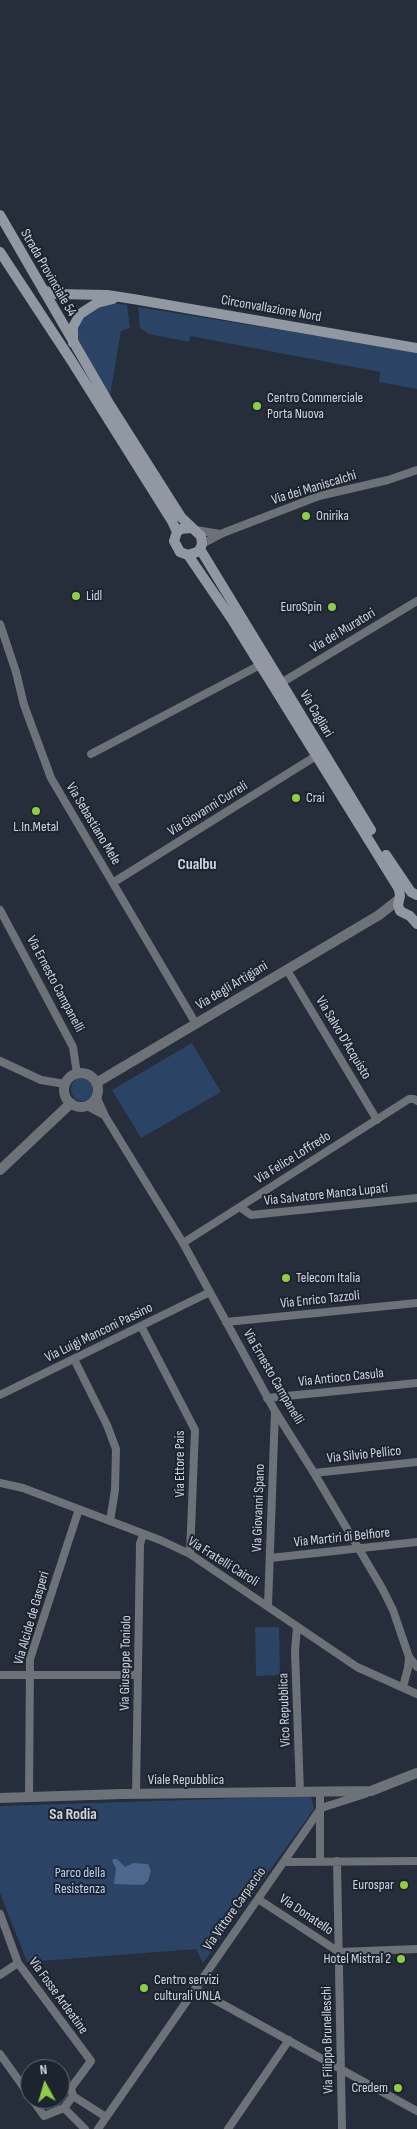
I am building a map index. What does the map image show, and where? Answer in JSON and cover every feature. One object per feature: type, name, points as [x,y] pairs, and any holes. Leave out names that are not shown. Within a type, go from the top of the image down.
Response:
[{"type":"main road","name":"Strada Provinciale 54","points":[[0,215],[73,344],[76,357]]},
{"type":"main road","points":[[3,256],[76,357]]},
{"type":"main road","name":"Circonvallazione Nord","points":[[42,290],[56,294],[107,295],[417,348]]},
{"type":"main road","name":"Circonvallazione Nord","points":[[73,344],[73,327],[80,314],[97,303],[120,298]]},
{"type":"main road","name":"Via Cagliari","points":[[76,357],[176,509],[201,536],[201,546],[281,683],[387,856],[414,893]]},
{"type":"main road","name":"Via Cagliari","points":[[76,357],[172,521],[177,532],[174,541],[176,549],[188,555],[233,621],[399,889],[399,908],[410,914],[417,924]]},
{"type":"main road","points":[[177,532],[181,529],[193,529]]},
{"type":"main road","points":[[188,555],[196,552],[201,546]]},
{"type":"main road","name":"Via Cagliari","points":[[399,898],[405,893],[414,893]]},
{"type":"street","name":"Via dei Maniscalchi","points":[[201,546],[220,534],[319,496],[404,476],[417,470]]},
{"type":"street","points":[[193,529],[220,534]]},
{"type":"street","name":"Via dei Muratori","points":[[281,683],[417,601]]},
{"type":"street","name":"Via Sebastiano Mele","points":[[0,624],[16,672],[24,704],[51,778],[196,1024]]},
{"type":"street","points":[[91,754],[260,665]]},
{"type":"street","name":"Via Giovanni Curreli","points":[[114,882],[316,756]]},
{"type":"street","name":"Via degli Artigiani","points":[[96,1083],[383,913],[399,898]]},
{"type":"street","name":"Via Ernesto Campanelli","points":[[0,910],[73,1047],[77,1074]]},
{"type":"street","points":[[383,913],[410,914]]},
{"type":"street","name":"Via Salvo D'Acquisto","points":[[287,970],[377,1120]]},
{"type":"street","points":[[0,1061],[40,1080],[65,1084]]},
{"type":"street","points":[[0,1170],[71,1104],[65,1095],[65,1084],[70,1078],[77,1074],[88,1075],[96,1083]]},
{"type":"street","name":"Via Ernesto Campanelli","points":[[96,1083],[96,1096],[105,1116],[183,1243],[267,1398],[359,1548],[393,1610],[409,1657],[417,1667]]},
{"type":"street","points":[[87,1106],[96,1096]]},
{"type":"street","name":"Via Felice Loffredo","points":[[183,1243],[409,1099],[417,1101]]},
{"type":"street","name":"Via Ernesto Campanelli","points":[[71,1104],[87,1106],[105,1116]]},
{"type":"street","name":"Via Salvatore Manca Lupati","points":[[240,1207],[251,1215],[417,1198]]},
{"type":"street","name":"Via Luigi Manconi Passino","points":[[0,1395],[210,1292]]},
{"type":"street","name":"Via Enrico Tazzoli","points":[[226,1322],[417,1302]]},
{"type":"street","name":"Via Ettore Pais","points":[[141,1326],[195,1430],[190,1554]]},
{"type":"street","points":[[74,1359],[107,1426],[116,1449],[115,1490],[110,1521]]},
{"type":"street","name":"Via Antioco Casula","points":[[267,1398],[417,1382]]},
{"type":"street","name":"Via Giovanni Spano","points":[[268,1606],[275,1411]]},
{"type":"street","name":"Via Silvio Pellico","points":[[314,1473],[417,1462]]},
{"type":"street","name":"Via Fratelli Cairoli","points":[[0,1483],[23,1488],[144,1534],[190,1554],[357,1667],[417,1694]]},
{"type":"street","name":"Via Alcide de Gasperi","points":[[29,1797],[28,1674],[30,1659],[79,1509]]},
{"type":"street","name":"Via Giuseppe Toniolo","points":[[136,1794],[140,1544],[144,1534]]},
{"type":"street","name":"Via Martiri di Belfiore","points":[[270,1558],[417,1542]]},
{"type":"street","name":"Vico Repubblica","points":[[297,1628],[295,1651],[300,1792]]},
{"type":"street","name":"Via Ernesto Campanelli","points":[[403,1687],[409,1657]]},
{"type":"street","points":[[0,1675],[138,1675]]},
{"type":"street","name":"Viale Repubblica","points":[[321,1808],[417,1773]]},
{"type":"street","points":[[320,1791],[320,1862]]},
{"type":"street","name":"Viale Repubblica","points":[[0,1798],[371,1791]]},
{"type":"street","name":"Via Vittore Carpaccio","points":[[98,2129],[321,1808]]},
{"type":"street","points":[[308,1827],[320,1830]]},
{"type":"street","points":[[284,1862],[417,1861]]},
{"type":"street","name":"Via Filippo Brunelleschi","points":[[337,1862],[342,2129]]},
{"type":"street","name":"Via Donatello","points":[[258,1899],[339,1952]]},
{"type":"street","name":"Via Fosse Ardeatine","points":[[0,1914],[18,1963],[91,2061],[72,2088],[73,2096]]},
{"type":"street","points":[[339,1952],[417,1949]]},
{"type":"street","points":[[0,1975],[18,1963]]},
{"type":"street","points":[[195,1989],[417,2111]]},
{"type":"street","points":[[228,2129],[289,2040]]},
{"type":"street","points":[[0,2054],[20,2082]]},
{"type":"street","points":[[70,2100],[73,2096],[106,2117]]},
{"type":"street","points":[[39,2109],[44,2116],[62,2109]]},
{"type":"street","points":[[65,2109],[85,2129]]},
{"type":"green space","points":[[112,303],[127,305],[130,328],[121,331],[110,396],[78,343],[77,334],[82,318],[95,308]]},
{"type":"green space","points":[[138,307],[417,352],[417,389],[379,382],[380,372],[190,336],[189,342],[149,334],[140,328]]},
{"type":"green space","points":[[192,1043],[221,1092],[141,1138],[112,1090]]},
{"type":"green space","points":[[83,1077],[91,1081],[95,1089],[91,1097],[83,1101],[75,1097],[71,1089],[75,1081]]},
{"type":"green space","points":[[255,1627],[279,1627],[280,1675],[256,1676]]},
{"type":"green space","name":"Parco della Resistenza","points":[[311,1796],[314,1809],[203,1963],[196,1949],[27,1962],[0,1893],[0,1806]]},
{"type":"shaded area","points":[[117,1859],[125,1867],[133,1863],[148,1864],[151,1871],[148,1881],[143,1885],[114,1884],[116,1869],[112,1860]]},
{"type":"place","name":"Centro Commerciale Porta Nuova","points":[[257,406]]},
{"type":"place","name":"Onirika","points":[[306,516]]},
{"type":"place","name":"Lidl","points":[[76,596]]},
{"type":"place","name":"EuroSpin","points":[[332,607]]},
{"type":"place","name":"Crai","points":[[296,798]]},
{"type":"place","name":"L.In.Metal","points":[[36,811]]},
{"type":"place","name":"Telecom Italia","points":[[286,1278]]},
{"type":"place","name":"Eurospar","points":[[404,1885]]},
{"type":"place","name":"Hotel Mistral 2","points":[[401,1959]]},
{"type":"place","name":"Centro servizi culturali UNLA","points":[[144,1988]]},
{"type":"place","name":"Credem","points":[[398,2088]]},
{"type":"district","name":"Cualbu","points":[[197,865]]},
{"type":"district","name":"Sa Rodia","points":[[73,1815]]}]
